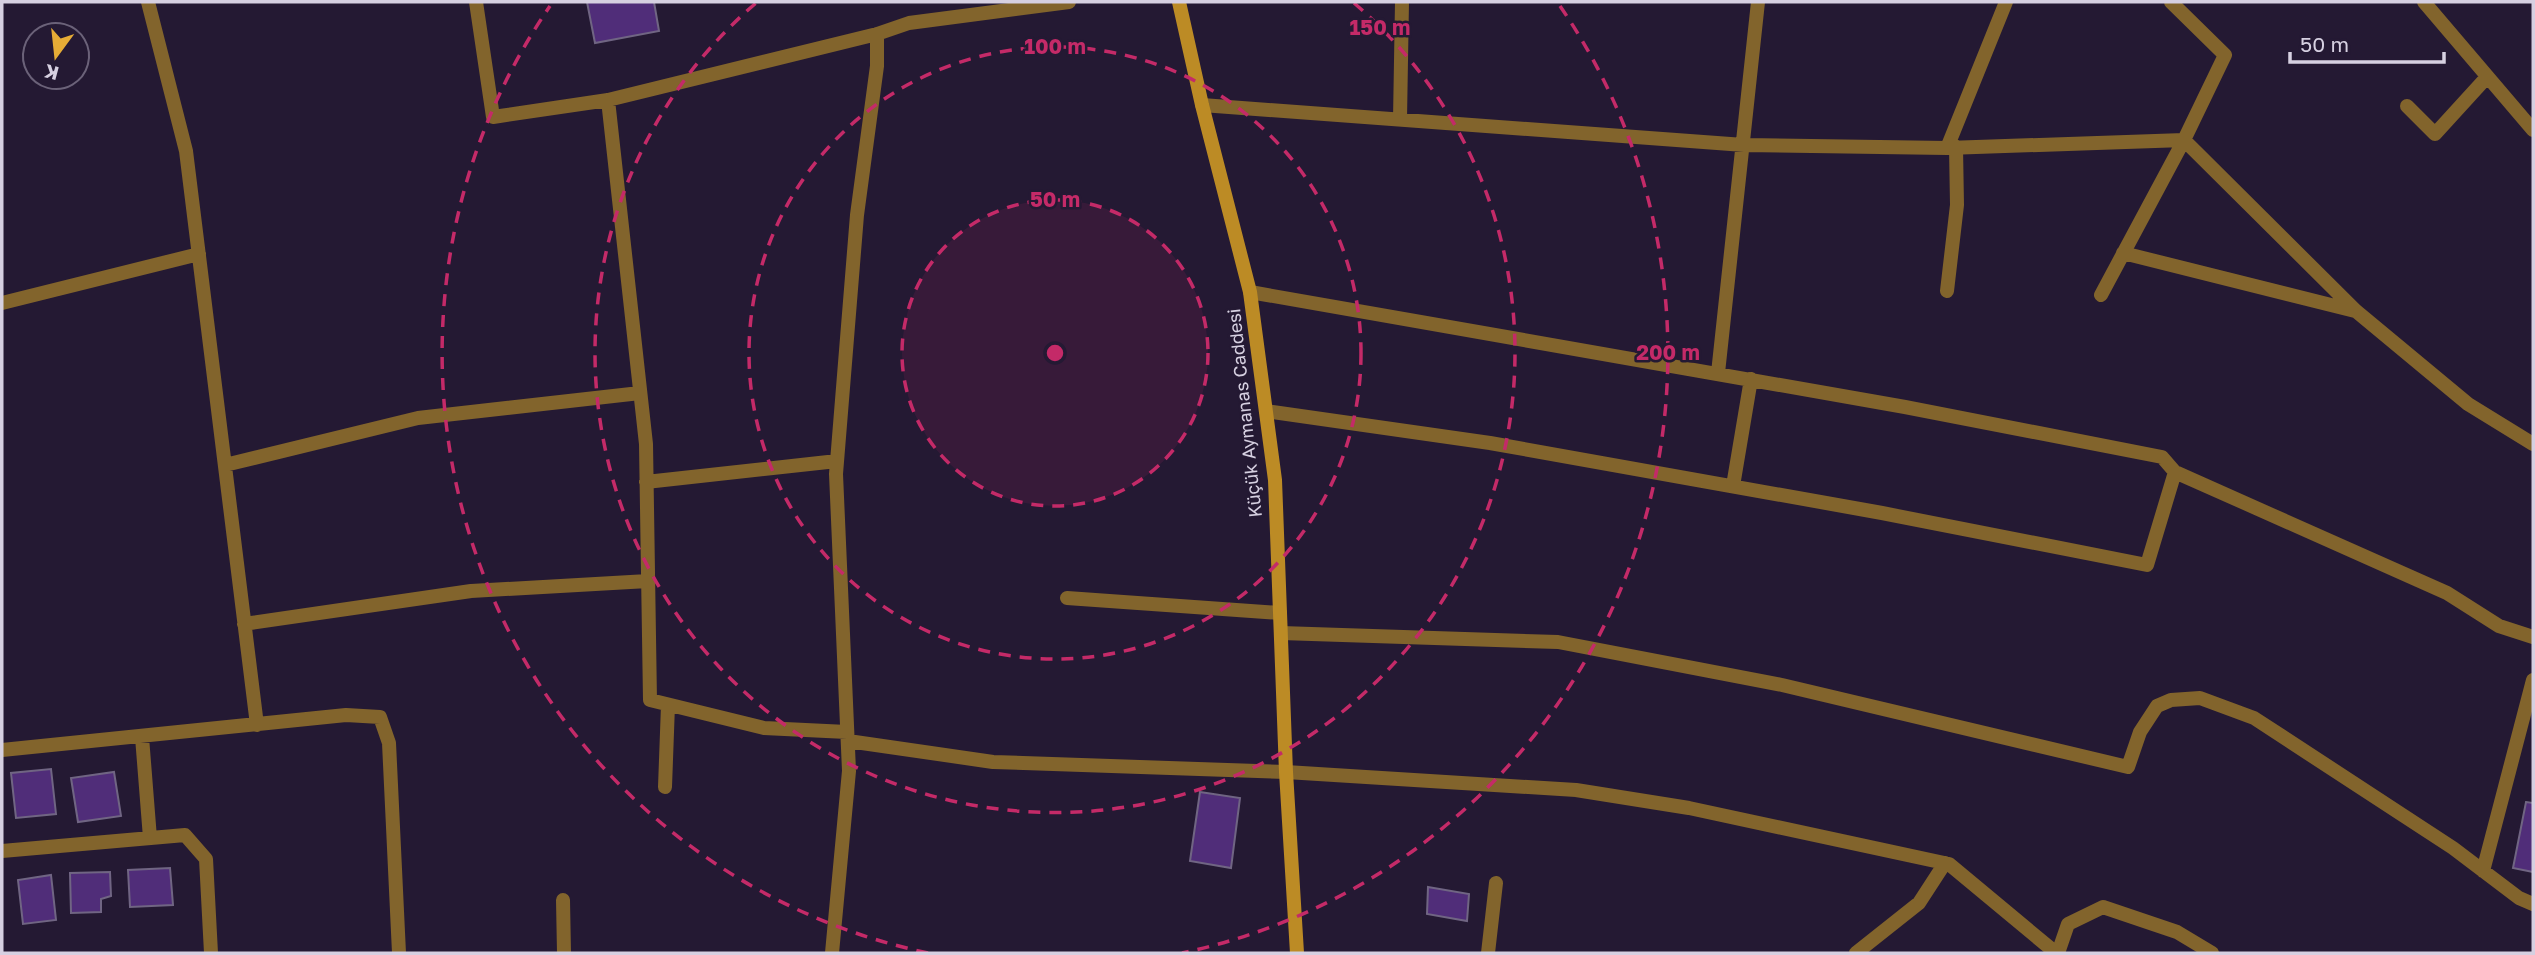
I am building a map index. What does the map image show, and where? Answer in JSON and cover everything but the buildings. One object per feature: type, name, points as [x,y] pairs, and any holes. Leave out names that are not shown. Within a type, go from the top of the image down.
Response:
[{"type":"street","points":[[148,2],[187,151],[257,724]]},
{"type":"street","points":[[476,2],[493,117],[608,100],[877,34],[909,23],[1069,2]]},
{"type":"street","name":"Küçük Aymanas Caddesi","points":[[1179,2],[1202,105],[1250,292],[1275,480],[1286,772],[1297,953]]},
{"type":"street","points":[[1400,119],[1402,2]]},
{"type":"street","points":[[1718,373],[1758,2]]},
{"type":"street","points":[[1947,291],[1957,205],[1951,147],[2006,2]]},
{"type":"street","points":[[2101,295],[2184,140],[2225,55],[2171,2]]},
{"type":"street","points":[[2424,2],[2533,130]]},
{"type":"street","points":[[832,953],[849,771],[837,461],[857,215],[877,66],[877,34]]},
{"type":"street","points":[[2407,106],[2435,134],[2487,77]]},
{"type":"street","points":[[608,100],[646,444],[650,700],[764,728],[848,737],[993,762],[1286,772],[1576,790],[1689,808],[1945,863],[2057,953],[2068,924],[2103,907],[2177,932],[2212,953]]},
{"type":"street","points":[[1202,105],[1744,145],[1951,147],[2184,140],[2356,311],[2468,404],[2533,444]]},
{"type":"street","points":[[2123,253],[2356,311]]},
{"type":"street","points":[[2,303],[199,254]]},
{"type":"street","points":[[1250,292],[1718,373],[2162,457],[2175,472],[2447,593],[2499,626],[2533,637]]},
{"type":"street","points":[[1733,486],[1751,379]]},
{"type":"street","points":[[225,465],[418,418],[640,393]]},
{"type":"street","points":[[1266,411],[1490,443],[1882,513],[2147,565],[2175,472]]},
{"type":"street","points":[[646,482],[837,461]]},
{"type":"street","points":[[244,624],[471,591],[648,582]]},
{"type":"street","points":[[1067,598],[1280,613]]},
{"type":"street","points":[[1281,633],[1558,642],[1782,685],[2128,767],[2140,732],[2157,706],[2171,700],[2200,698],[2254,718],[2453,848],[2519,898],[2533,904]]},
{"type":"street","points":[[2483,871],[2533,681]]},
{"type":"street","points":[[665,787],[668,705]]},
{"type":"street","points":[[2,750],[346,715],[380,717],[389,743],[399,953]]},
{"type":"street","points":[[142,737],[150,838]]},
{"type":"street","points":[[2,851],[185,835],[206,859],[211,953]]},
{"type":"street","points":[[1856,953],[1919,903],[1945,863]]},
{"type":"street","points":[[1488,953],[1496,883]]},
{"type":"street","points":[[563,900],[564,953]]}]
